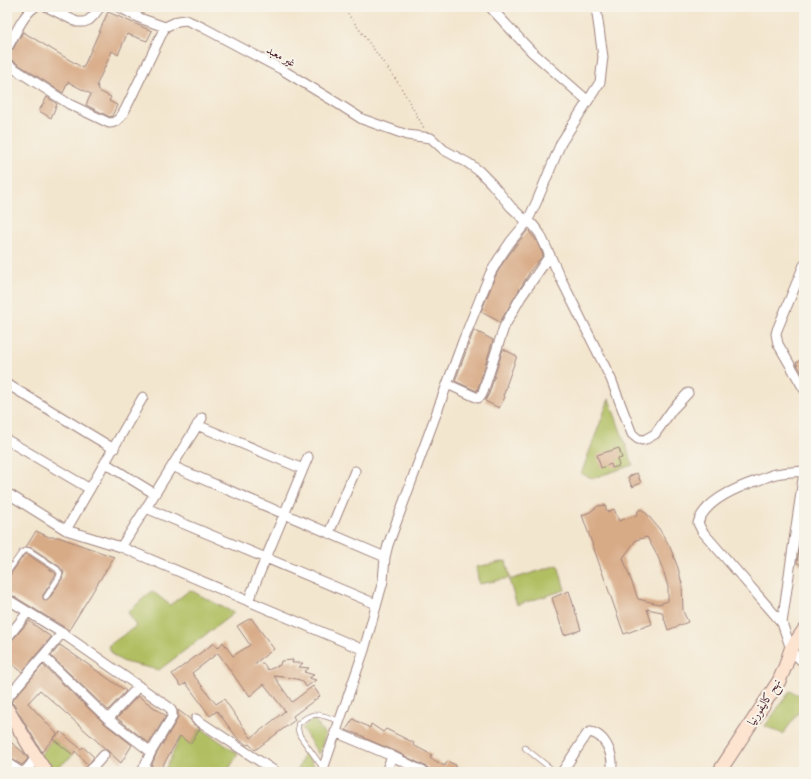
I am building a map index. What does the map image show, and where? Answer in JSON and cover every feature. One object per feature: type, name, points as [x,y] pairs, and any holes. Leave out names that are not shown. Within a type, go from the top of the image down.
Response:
[{"type":"street","points":[[7,48],[26,16],[32,8],[35,7]]},
{"type":"street","points":[[48,7],[77,22],[89,20],[100,7]]},
{"type":"street","points":[[7,64],[69,104],[109,123],[120,119],[165,27],[142,19],[119,7]]},
{"type":"street","points":[[490,7],[531,52],[588,101]]},
{"type":"street","points":[[322,770],[364,650],[382,581],[388,545],[447,384],[490,274],[511,241],[527,222],[561,143],[600,82],[603,57],[596,7]]},
{"type":"street","name":"غير معبد","points":[[165,27],[178,21],[186,20],[202,26],[281,69],[362,119],[408,135],[431,138]]},
{"type":"street","points":[[431,138],[444,150],[468,163],[492,182],[511,206],[527,222],[536,228],[545,243],[611,379],[628,425],[635,437],[646,440],[655,434],[672,410],[688,393]]},
{"type":"street","points":[[447,384],[480,398],[504,327],[521,297],[550,255]]},
{"type":"street","points":[[804,265],[802,275],[776,334],[778,344],[804,389]]},
{"type":"street","points":[[7,384],[114,449]]},
{"type":"street","points":[[66,530],[143,397]]},
{"type":"street","points":[[121,547],[200,422],[303,469]]},
{"type":"street","points":[[7,440],[90,489]]},
{"type":"street","points":[[248,600],[308,457]]},
{"type":"street","points":[[105,463],[155,494]]},
{"type":"street","points":[[172,466],[385,557]]},
{"type":"street","points":[[329,533],[355,471]]},
{"type":"street","points":[[782,623],[804,472],[776,474],[727,493],[707,508],[698,523],[702,530],[782,623],[792,652],[804,663]]},
{"type":"street","points":[[7,493],[66,530],[121,547],[364,650]]},
{"type":"street","points":[[146,508],[376,604]]},
{"type":"street","points":[[7,599],[62,633],[167,706],[172,712],[172,717],[151,752],[142,772]]},
{"type":"street","points":[[7,638],[28,612]]},
{"type":"street","name":"نهح كاليفورنيا","points":[[719,772],[779,680],[791,649],[804,630]]},
{"type":"street","points":[[7,698],[62,633]]},
{"type":"street","points":[[43,656],[108,719],[151,752]]},
{"type":"street","points":[[108,719],[139,686]]},
{"type":"street","points":[[7,709],[46,772]]},
{"type":"street","points":[[196,719],[276,772]]},
{"type":"street","points":[[335,732],[392,756],[424,772]]},
{"type":"street","points":[[562,772],[587,734],[590,732],[595,733],[601,738],[610,751],[613,766],[611,772]]},
{"type":"street","points":[[89,772],[104,756]]},
{"type":"street","points":[[386,772],[392,756]]},
{"type":"street","points":[[7,763],[22,772],[25,772],[36,757]]},
{"type":"lane","points":[[7,573],[22,552],[27,550],[30,551],[60,573],[46,597]]},
{"type":"lane","points":[[322,770],[300,736],[298,724],[304,718],[316,714],[339,721]]},
{"type":"lane","points":[[525,748],[555,772]]},
{"type":"path","points":[[343,7],[399,84],[431,138]]},
{"type":"green space","points":[[609,399],[633,465],[593,478],[581,474]]},
{"type":"green space","points":[[506,561],[510,578],[479,584],[476,567]]},
{"type":"green space","points":[[558,565],[565,590],[517,605],[509,580]]},
{"type":"green space","points":[[190,590],[234,613],[159,670],[124,662],[114,656],[108,646],[136,626],[128,612],[152,591],[170,605]]},
{"type":"green space","points":[[790,691],[804,697],[804,710],[801,709],[783,734],[765,726]]},
{"type":"green space","points":[[314,719],[325,735],[319,755],[302,728]]},
{"type":"green space","points":[[201,728],[238,754],[227,772],[164,772],[181,736],[190,744]]},
{"type":"green space","points":[[53,739],[73,755],[53,772],[50,772],[38,758]]},
{"type":"green space","points":[[305,752],[315,767],[313,772],[297,772]]},
{"type":"building","points":[[108,12],[152,31],[147,41],[127,34],[118,55],[112,51],[97,84],[99,91],[111,97],[109,101],[117,105],[112,116],[110,117],[86,105],[91,94],[68,82],[63,93],[7,58],[7,54],[12,51],[23,32],[83,68]]},
{"type":"building","points":[[47,97],[57,104],[51,118],[39,111]]},
{"type":"building","points":[[528,230],[536,240],[543,255],[531,270],[500,322],[481,312],[495,277],[503,263]]},
{"type":"building","points":[[474,330],[493,340],[477,391],[455,381]]},
{"type":"building","points":[[503,349],[517,356],[503,396],[505,397],[499,408],[485,401],[489,394]]},
{"type":"building","points":[[804,357],[804,376],[796,363]]},
{"type":"building","points":[[619,448],[622,458],[617,459],[619,466],[612,468],[611,464],[601,468],[597,455]]},
{"type":"building","points":[[637,473],[641,483],[632,487],[628,477]]},
{"type":"building","points":[[605,505],[607,512],[614,509],[619,521],[637,515],[638,511],[641,509],[660,530],[670,547],[678,568],[682,584],[683,611],[688,622],[668,630],[662,612],[647,609],[652,624],[624,634],[582,515],[590,512],[598,506]],"holes":[[[647,537],[658,557],[668,587],[668,601],[659,604],[638,599],[623,558],[636,540]]]},
{"type":"building","points":[[36,531],[49,537],[58,537],[114,557],[69,630],[7,593],[7,577],[24,555],[27,554],[56,574],[43,595],[44,600],[46,601],[49,599],[62,579],[64,572],[59,566],[32,548],[26,547]]},
{"type":"building","points":[[801,535],[804,535],[804,566],[797,563]]},
{"type":"building","points":[[569,591],[581,630],[564,635],[552,598]]},
{"type":"building","points":[[251,618],[274,649],[254,664],[263,663],[268,670],[280,665],[281,661],[293,660],[292,663],[303,663],[299,667],[309,668],[304,672],[314,675],[309,678],[316,680],[306,687],[300,680],[274,676],[292,702],[313,686],[320,696],[293,716],[295,720],[255,750],[249,744],[247,745],[238,739],[217,711],[210,716],[186,683],[181,686],[172,674],[214,643],[218,648],[223,642],[233,656],[250,645],[237,626]],"holes":[[[218,653],[244,690],[245,689],[250,696],[264,684],[285,711],[251,738],[224,699],[216,704],[192,673]]]},
{"type":"building","points":[[29,621],[51,637],[22,672],[7,660],[7,646]]},
{"type":"building","points":[[60,645],[126,691],[108,710],[51,656]]},
{"type":"building","points":[[43,665],[104,723],[132,745],[121,763],[40,690],[28,703],[57,734],[42,752],[11,702]]},
{"type":"building","points":[[138,696],[166,716],[149,743],[117,718]]},
{"type":"building","points":[[178,710],[200,729],[190,744],[180,736],[159,772],[149,772],[156,755],[177,720]]},
{"type":"building","points":[[353,719],[370,728],[371,724],[383,732],[386,729],[414,743],[413,745],[432,755],[430,758],[445,766],[447,761],[466,772],[430,772],[427,767],[395,751],[346,730]]},
{"type":"building","points":[[61,732],[81,749],[83,747],[94,757],[88,765],[75,751],[73,755],[53,739]]},
{"type":"building","points":[[7,739],[23,752],[28,759],[22,765],[7,757]]}]
